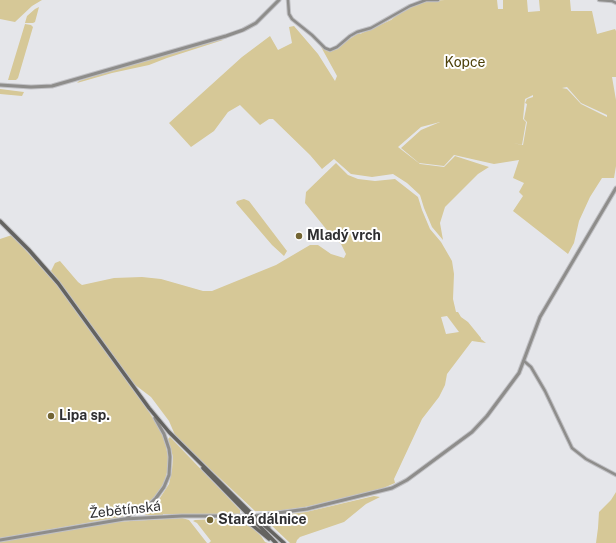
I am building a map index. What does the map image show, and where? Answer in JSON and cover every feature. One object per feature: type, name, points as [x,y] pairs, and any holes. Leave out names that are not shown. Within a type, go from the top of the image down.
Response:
[{"type":"main road","points":[[0,221],[29,250],[58,283],[149,408],[169,432],[254,516],[284,543]]},
{"type":"main road","points":[[192,455],[208,474],[275,543]]},
{"type":"main road","points":[[218,516],[243,520],[275,543]]},
{"type":"street","points":[[0,85],[36,88],[52,86],[226,36],[243,30],[256,23],[279,0]]},
{"type":"street","points":[[288,0],[289,12],[292,20],[312,35],[325,48],[330,50],[337,47],[357,32],[371,28],[410,6],[426,0],[438,0]]},
{"type":"street","points":[[599,0],[616,3]]},
{"type":"street","name":"Žebětínská","points":[[0,540],[124,519],[182,516],[254,516],[273,514],[334,503],[389,489],[403,483],[479,426],[514,381],[524,361],[540,317],[616,188]]},
{"type":"street","points":[[524,361],[531,367],[545,391],[572,448],[586,459],[616,475]]},
{"type":"street","points":[[124,519],[150,504],[156,498],[165,485],[170,470],[169,449],[161,428],[149,408]]},
{"type":"street","points":[[270,530],[268,520],[273,514]]},
{"type":"green space","points":[[0,0],[42,0],[32,6],[15,22],[0,19]]},
{"type":"green space","name":"Kopce","points":[[497,0],[498,9],[503,9],[503,0],[527,0],[528,12],[540,11],[539,0],[570,0],[571,11],[592,11],[597,34],[615,29],[616,77],[612,77],[616,100],[616,166],[614,178],[602,178],[590,197],[579,221],[574,243],[568,254],[513,211],[523,196],[519,192],[524,183],[513,178],[519,160],[494,164],[454,155],[444,166],[419,163],[401,148],[421,130],[440,122],[421,127],[398,147],[420,164],[444,167],[455,156],[489,167],[478,174],[445,207],[440,223],[443,240],[432,227],[420,195],[407,183],[393,174],[372,177],[351,174],[334,159],[322,169],[310,155],[273,119],[269,119],[260,125],[240,105],[228,112],[214,131],[191,147],[169,123],[242,57],[270,36],[278,50],[292,43],[289,27],[294,26],[318,54],[335,81],[337,76],[320,45],[329,51],[338,49],[343,43],[359,33],[360,34],[391,20],[410,7],[428,1]],"holes":[[[567,87],[581,103],[607,115],[607,117],[581,104],[567,89],[562,88]],[[533,95],[533,97],[527,99],[525,103],[527,104],[524,119],[527,122],[522,145],[526,122],[523,119],[525,99]]]},
{"type":"green space","points":[[39,7],[35,22],[25,23],[27,16]]},
{"type":"green space","points":[[25,24],[33,27],[18,78],[16,80],[8,80]]},
{"type":"green space","points":[[223,40],[149,65],[112,73],[77,83],[100,74]]},
{"type":"green space","points":[[0,89],[24,92],[22,96],[0,94]]},
{"type":"green space","points":[[336,163],[348,175],[358,179],[375,181],[395,179],[418,197],[430,229],[441,242],[452,261],[454,274],[453,299],[456,312],[458,312],[461,317],[468,322],[486,343],[472,341],[447,374],[445,385],[439,397],[422,419],[394,479],[395,483],[381,489],[305,507],[278,511],[255,511],[175,435],[169,421],[151,397],[134,384],[51,271],[55,263],[60,261],[82,285],[114,278],[142,277],[161,279],[203,291],[212,291],[276,265],[310,245],[318,245],[331,254],[344,258],[346,254],[341,244],[331,235],[305,203],[306,192]],"holes":[[[447,316],[459,332],[446,334],[441,317]]]},
{"type":"green space","points":[[244,199],[249,201],[287,251],[284,256],[272,245],[236,203],[237,201]]},
{"type":"green space","points":[[12,235],[56,284],[147,409],[160,429],[165,441],[168,457],[168,469],[164,483],[155,497],[148,503],[127,515],[0,538],[0,239]]},
{"type":"green space","points":[[170,437],[240,510],[240,514],[147,515],[142,513],[158,501],[169,484],[173,457],[168,439]]},
{"type":"green space","points":[[616,492],[616,543],[596,543],[599,512],[611,500]]},
{"type":"green space","points":[[374,496],[380,497],[366,504],[344,522],[300,537],[296,543],[290,543],[271,525],[272,519],[275,516],[306,512]]},
{"type":"green space","points":[[182,518],[189,520],[207,543],[0,543],[114,522]]},
{"type":"green space","points":[[220,519],[243,522],[251,526],[265,542],[268,543],[209,543],[211,541],[197,523],[193,521]]},
{"type":"place","name":"Mladý vrch","points":[[299,236]]},
{"type":"place","name":"Lipa sp.","points":[[51,416]]},
{"type":"place","name":"Stará dálnice","points":[[210,520]]}]
